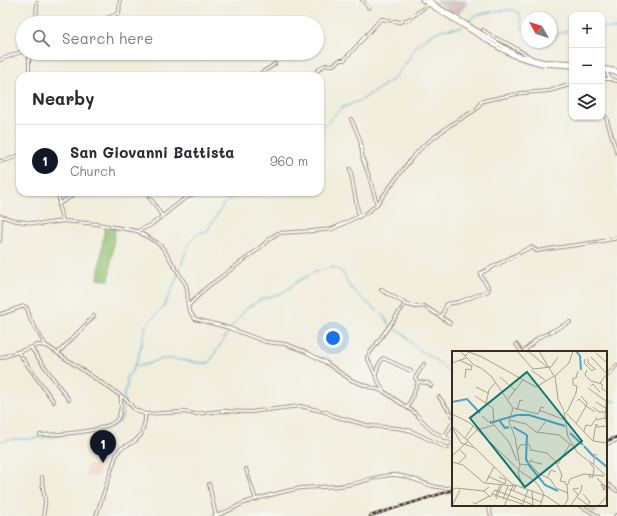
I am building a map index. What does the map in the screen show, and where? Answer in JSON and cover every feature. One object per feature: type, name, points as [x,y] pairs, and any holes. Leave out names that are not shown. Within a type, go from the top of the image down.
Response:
[{"type":"main road","points":[[422,0],[462,23]]},
{"type":"main road","points":[[427,0],[499,48],[523,59],[541,64],[569,64]]},
{"type":"main road","points":[[468,27],[513,53],[535,60],[569,64]]},
{"type":"main road","points":[[605,70],[617,72]]},
{"type":"street","points":[[112,16],[119,13],[120,0]]},
{"type":"street","points":[[362,0],[369,8]]},
{"type":"street","points":[[431,0],[437,6]]},
{"type":"street","points":[[36,16],[37,3]]},
{"type":"street","points":[[315,72],[322,66],[328,64],[332,65],[340,60],[344,60],[380,20],[387,19],[400,22],[409,19],[430,4]]},
{"type":"street","points":[[483,30],[497,40],[506,43],[532,58],[569,64]]},
{"type":"street","points":[[513,53],[520,52]]},
{"type":"street","points":[[0,60],[16,54]]},
{"type":"street","points":[[29,60],[29,72]]},
{"type":"street","points":[[263,72],[275,64]]},
{"type":"street","points":[[605,73],[610,79]]},
{"type":"street","points":[[605,79],[617,81]]},
{"type":"street","points":[[188,306],[206,288],[256,251],[264,242],[278,233],[332,229],[368,212],[377,204],[424,145],[449,126],[476,109],[481,102],[522,93],[549,91],[569,85]]},
{"type":"street","points":[[605,116],[617,153]]},
{"type":"street","points":[[351,119],[360,139],[363,160],[377,204]]},
{"type":"street","points":[[0,161],[16,156]]},
{"type":"street","points":[[350,170],[359,217]]},
{"type":"street","points":[[59,196],[60,212],[64,220]]},
{"type":"street","points":[[59,204],[72,196]]},
{"type":"street","points":[[148,196],[162,216]]},
{"type":"street","points":[[137,232],[146,228],[190,196]]},
{"type":"street","points":[[0,241],[1,216],[42,224],[64,220],[98,224],[137,232],[156,242],[163,248],[177,268],[188,288],[186,303],[195,318],[226,327],[266,342],[285,344],[304,351],[326,362],[351,380],[383,391],[408,407],[432,431],[452,441]]},
{"type":"street","points":[[442,318],[447,304],[459,302],[488,291],[489,288],[481,276],[482,273],[531,247],[537,251],[569,245],[595,243],[617,238]]},
{"type":"street","points":[[381,290],[405,304],[416,307],[424,306],[450,323]]},
{"type":"street","points":[[383,391],[367,356],[405,304]]},
{"type":"street","points":[[1,314],[24,306],[27,308],[30,319],[46,346]]},
{"type":"street","points":[[58,353],[94,316]]},
{"type":"street","points":[[523,351],[538,338],[570,322]]},
{"type":"street","points":[[516,344],[521,351]]},
{"type":"street","points":[[0,358],[38,345],[46,346],[123,397],[134,409],[145,414],[184,412],[195,414],[222,411],[250,412],[300,406],[326,412],[334,416],[370,426],[409,430],[448,448],[452,446]]},
{"type":"street","points":[[31,348],[70,400]]},
{"type":"street","points":[[18,352],[54,402]]},
{"type":"street","points":[[376,375],[378,366],[383,358],[411,371]]},
{"type":"street","points":[[408,407],[418,382],[415,378],[424,364]]},
{"type":"street","points":[[607,376],[617,366]]},
{"type":"street","points":[[418,382],[428,382],[431,386]]},
{"type":"street","points":[[40,435],[51,435],[105,427],[114,422],[120,414],[123,397]]},
{"type":"street","points":[[439,397],[452,415]]},
{"type":"street","points":[[96,516],[116,456],[120,449],[135,440],[140,435],[145,421],[145,414]]},
{"type":"street","points":[[444,438],[452,424]]},
{"type":"street","points":[[607,444],[617,440]]},
{"type":"street","points":[[246,469],[256,500]]},
{"type":"street","points":[[209,484],[215,516],[233,510],[242,504],[300,488],[351,484],[395,475],[413,479],[438,488],[447,489],[452,487]]},
{"type":"street","points":[[42,477],[42,489],[46,502],[43,513],[44,516]]},
{"type":"street","points":[[607,484],[617,491]]},
{"type":"street","points":[[488,506],[491,516]]},
{"type":"street","points":[[581,506],[598,516]]},
{"type":"shaded area","points":[[466,0],[467,5],[457,15],[434,1]]},
{"type":"shaded area","points":[[96,465],[100,474],[91,477],[85,475],[87,466]]},
{"type":"shaded area","points":[[582,506],[600,506],[595,514]]},
{"type":"green space","points":[[105,227],[115,228],[109,280],[98,279]]},
{"type":"waterway","points":[[466,23],[474,17],[486,13],[509,10],[514,10],[520,14],[521,21]]},
{"type":"waterway","points":[[324,125],[342,108],[363,99],[392,80],[407,62],[416,46],[431,35],[441,30],[463,27]]},
{"type":"waterway","points":[[605,28],[617,29]]},
{"type":"waterway","points":[[557,35],[569,30]]},
{"type":"waterway","points":[[179,271],[186,250],[191,241],[199,233],[208,230],[223,205],[234,196]]},
{"type":"waterway","points":[[134,365],[146,365],[164,359],[209,363],[232,326],[247,308],[262,299],[282,293],[300,280],[315,272],[333,267],[342,272]]},
{"type":"waterway","points":[[343,273],[349,286],[384,316],[391,327],[402,332],[414,346],[440,363],[452,375]]},
{"type":"waterway","points":[[93,431],[103,429],[120,421],[123,413],[124,392],[127,386],[127,376],[131,373],[138,358],[146,325],[163,308],[178,274]]},
{"type":"waterway","points":[[607,401],[617,401]]},
{"type":"waterway","points":[[38,438],[64,435]]},
{"type":"waterway","points":[[28,439],[37,438]]},
{"type":"waterway","points":[[0,441],[16,439]]},
{"type":"waterway","points":[[17,439],[27,439]]},
{"type":"railway","points":[[607,441],[617,437]]},
{"type":"railway","points":[[370,516],[452,490]]},
{"type":"place","name":"San Giovanni Battista","points":[[103,463]]}]
